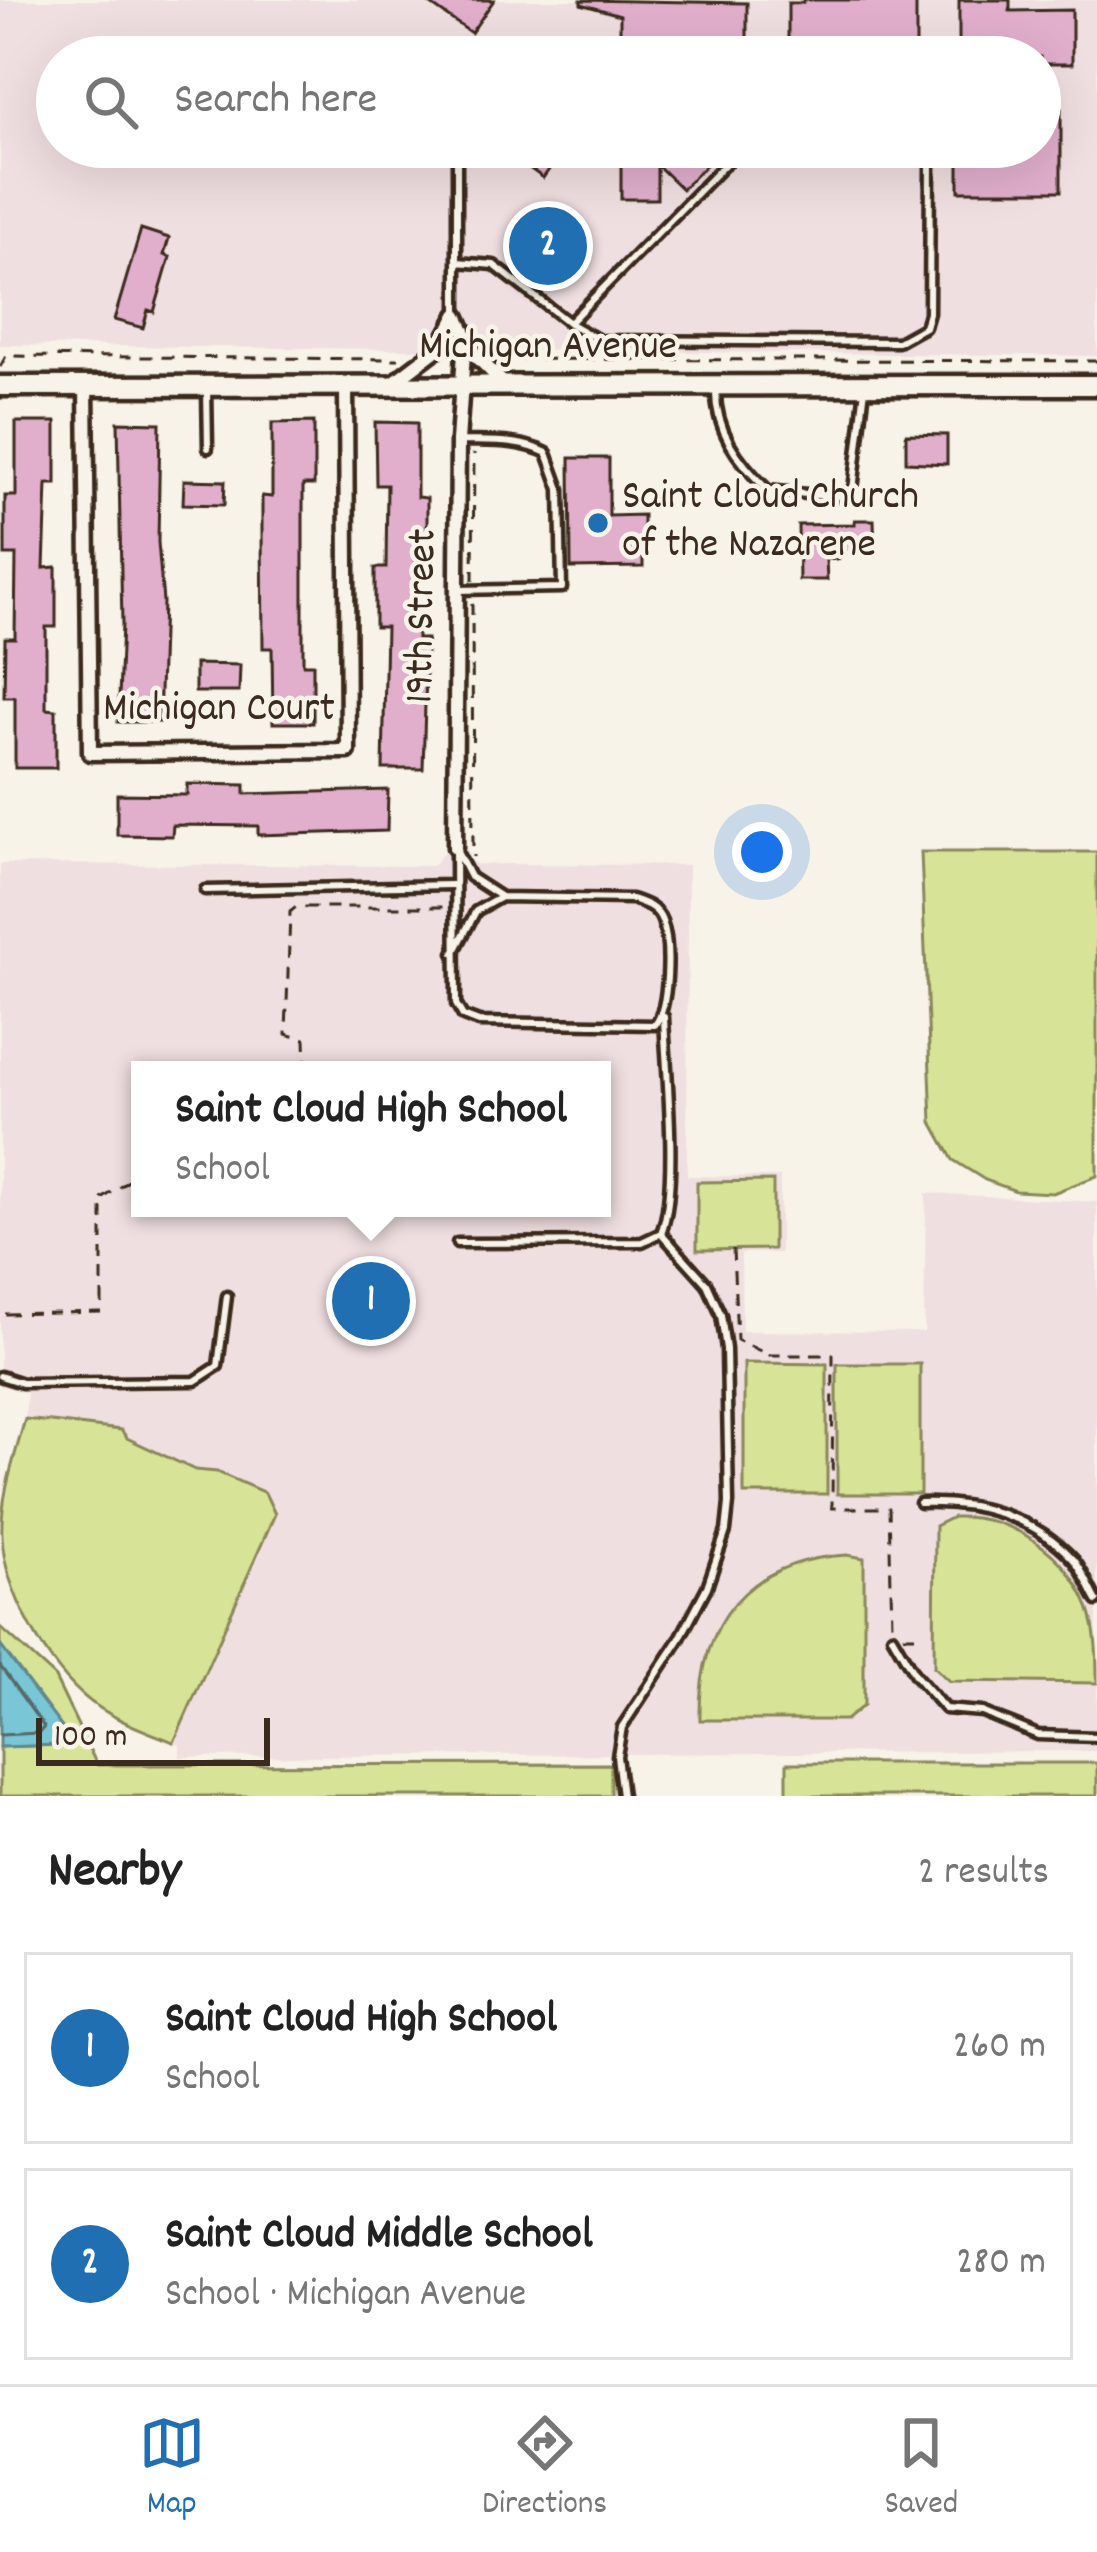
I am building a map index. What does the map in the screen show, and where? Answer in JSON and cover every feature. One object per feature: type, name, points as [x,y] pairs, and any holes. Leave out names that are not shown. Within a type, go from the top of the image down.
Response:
[{"type":"street","points":[[458,315],[465,338],[505,385]]},
{"type":"street","points":[[388,386],[429,359],[458,315]]},
{"type":"street","name":"19th Street","points":[[455,848],[465,589],[459,385],[465,338]]},
{"type":"street","name":"Michigan Court","points":[[86,385],[90,753],[348,751],[346,386]]},
{"type":"street","name":"Michigan Avenue","points":[[0,386],[1097,385]]},
{"type":"lane","points":[[457,168],[458,315]]},
{"type":"lane","points":[[569,323],[721,168]]},
{"type":"lane","points":[[457,262],[494,265],[569,323],[599,340],[898,342],[925,327],[929,313],[930,168]]},
{"type":"lane","points":[[716,385],[715,410],[721,430],[768,490],[835,497],[853,490],[865,385]]},
{"type":"lane","points":[[207,386],[208,448]]},
{"type":"lane","points":[[458,441],[530,445],[547,453],[560,489],[562,588],[465,589]]},
{"type":"lane","points":[[455,848],[470,878],[501,897]]},
{"type":"lane","points":[[455,848],[456,1004],[463,1016],[479,1022],[655,1025],[664,1013]]},
{"type":"lane","points":[[205,890],[452,885]]},
{"type":"lane","points":[[454,953],[476,911],[501,897],[632,898],[649,904],[662,920],[666,955],[669,1167],[668,1214],[661,1233],[642,1242],[458,1243]]},
{"type":"lane","points":[[622,1796],[617,1756],[622,1727],[679,1640],[706,1587],[726,1531],[729,1503],[721,1315],[707,1284],[661,1233]]},
{"type":"lane","points":[[0,1376],[22,1383],[195,1381],[218,1366],[227,1296]]},
{"type":"lane","points":[[920,1502],[993,1508],[1031,1526],[1075,1561],[1097,1601]]},
{"type":"lane","points":[[892,1636],[915,1675],[945,1708],[982,1712],[1038,1735],[1097,1737]]},
{"type":"path","points":[[0,367],[6,356],[429,359]]},
{"type":"path","points":[[480,359],[1097,361]]},
{"type":"path","points":[[470,878],[474,821],[465,589],[474,442]]},
{"type":"path","points":[[306,1061],[305,1039],[286,1034],[290,912],[296,907],[452,907]]},
{"type":"path","points":[[4,1314],[102,1312],[102,1199],[131,1178]]},
{"type":"path","points":[[733,1250],[737,1340],[769,1354],[833,1355],[832,1508],[890,1508],[892,1636],[922,1636]]},
{"type":"shaded area","points":[[0,0],[1097,0],[1097,356],[0,345]]},
{"type":"shaded area","points":[[466,847],[470,861],[476,864],[688,865],[687,1176],[780,1177],[780,1253],[741,1253],[742,1331],[924,1332],[926,1193],[1097,1202],[1097,1751],[180,1757],[180,1745],[119,1721],[73,1686],[20,1610],[8,1577],[2,1535],[5,1492],[25,1419],[27,1392],[0,1386],[0,864],[433,866],[447,848]]},
{"type":"green space","points":[[921,852],[1097,852],[1097,1176],[1053,1193],[1016,1191],[985,1180],[953,1160],[932,1122]]},
{"type":"green space","points":[[773,1181],[773,1249],[697,1250],[697,1182]]},
{"type":"green space","points":[[744,1363],[827,1364],[827,1494],[744,1494]]},
{"type":"green space","points":[[837,1364],[920,1364],[920,1494],[837,1494]]},
{"type":"green space","points":[[25,1419],[121,1430],[127,1438],[195,1470],[217,1472],[265,1493],[275,1514],[174,1742],[111,1715],[75,1688],[44,1650],[20,1604],[5,1557],[2,1521]]},
{"type":"green space","points":[[953,1517],[1016,1530],[1052,1554],[1066,1570],[1091,1616],[1097,1683],[949,1681],[934,1667],[935,1526]]},
{"type":"green space","points":[[847,1555],[864,1558],[864,1705],[846,1720],[700,1720],[708,1654],[735,1603],[782,1569]]},
{"type":"green space","points":[[0,1627],[54,1676],[97,1765],[611,1764],[611,1796],[0,1796],[0,1747],[59,1745],[0,1645]]},
{"type":"green space","points":[[787,1763],[1097,1763],[1097,1796],[787,1796]]},
{"type":"water","points":[[0,1645],[66,1733],[60,1745],[0,1747]]},
{"type":"building","points":[[424,0],[494,0],[471,33]]},
{"type":"building","points":[[581,0],[747,3],[747,36],[620,36],[620,15],[581,4]]},
{"type":"building","points":[[916,0],[916,36],[788,36],[788,3]]},
{"type":"building","points":[[959,0],[1010,0],[1010,11],[1072,10],[1072,64],[1061,64],[1061,36],[959,36]]},
{"type":"building","points":[[529,168],[550,168],[543,178]]},
{"type":"building","points":[[621,168],[657,168],[657,199],[621,199]]},
{"type":"building","points":[[660,168],[703,168],[682,189]]},
{"type":"building","points":[[959,168],[1061,168],[1061,191],[959,191]]},
{"type":"building","points":[[141,229],[169,238],[164,255],[170,257],[154,312],[148,310],[143,328],[114,320]]},
{"type":"building","points":[[16,422],[56,422],[56,484],[47,484],[44,568],[56,567],[56,627],[46,627],[46,709],[56,710],[56,768],[15,768],[15,697],[4,697],[5,638],[15,638],[16,555],[5,555],[5,496],[16,496]]},
{"type":"building","points":[[118,422],[160,423],[159,722],[118,722],[122,624]]},
{"type":"building","points":[[314,422],[314,485],[303,485],[303,664],[313,664],[313,723],[273,723],[272,648],[263,648],[262,496],[272,497],[272,423]]},
{"type":"building","points":[[375,422],[417,423],[417,497],[427,498],[427,556],[416,556],[417,639],[427,639],[423,769],[383,769],[386,627],[375,627],[375,568],[386,568],[387,485],[376,485]]},
{"type":"building","points":[[906,434],[947,435],[947,464],[906,462]]},
{"type":"building","points":[[570,458],[609,458],[609,516],[643,515],[643,567],[571,568]]},
{"type":"building","points":[[184,480],[225,481],[224,505],[183,504]]},
{"type":"building","points":[[855,520],[874,520],[875,552],[839,552],[839,559],[826,559],[827,580],[799,580],[798,525],[855,524]]},
{"type":"building","points":[[195,664],[240,665],[239,692],[195,692]]},
{"type":"building","points":[[187,784],[245,785],[245,794],[388,790],[387,831],[258,835],[258,826],[173,825],[172,836],[117,835],[117,794],[187,795]]},
{"type":"place","name":"Saint Cloud Middle School","points":[[548,246]]},
{"type":"place","name":"Saint Cloud Church of the Nazarene","points":[[598,523]]},
{"type":"place","name":"Saint Cloud High School","points":[[371,1301]]}]
